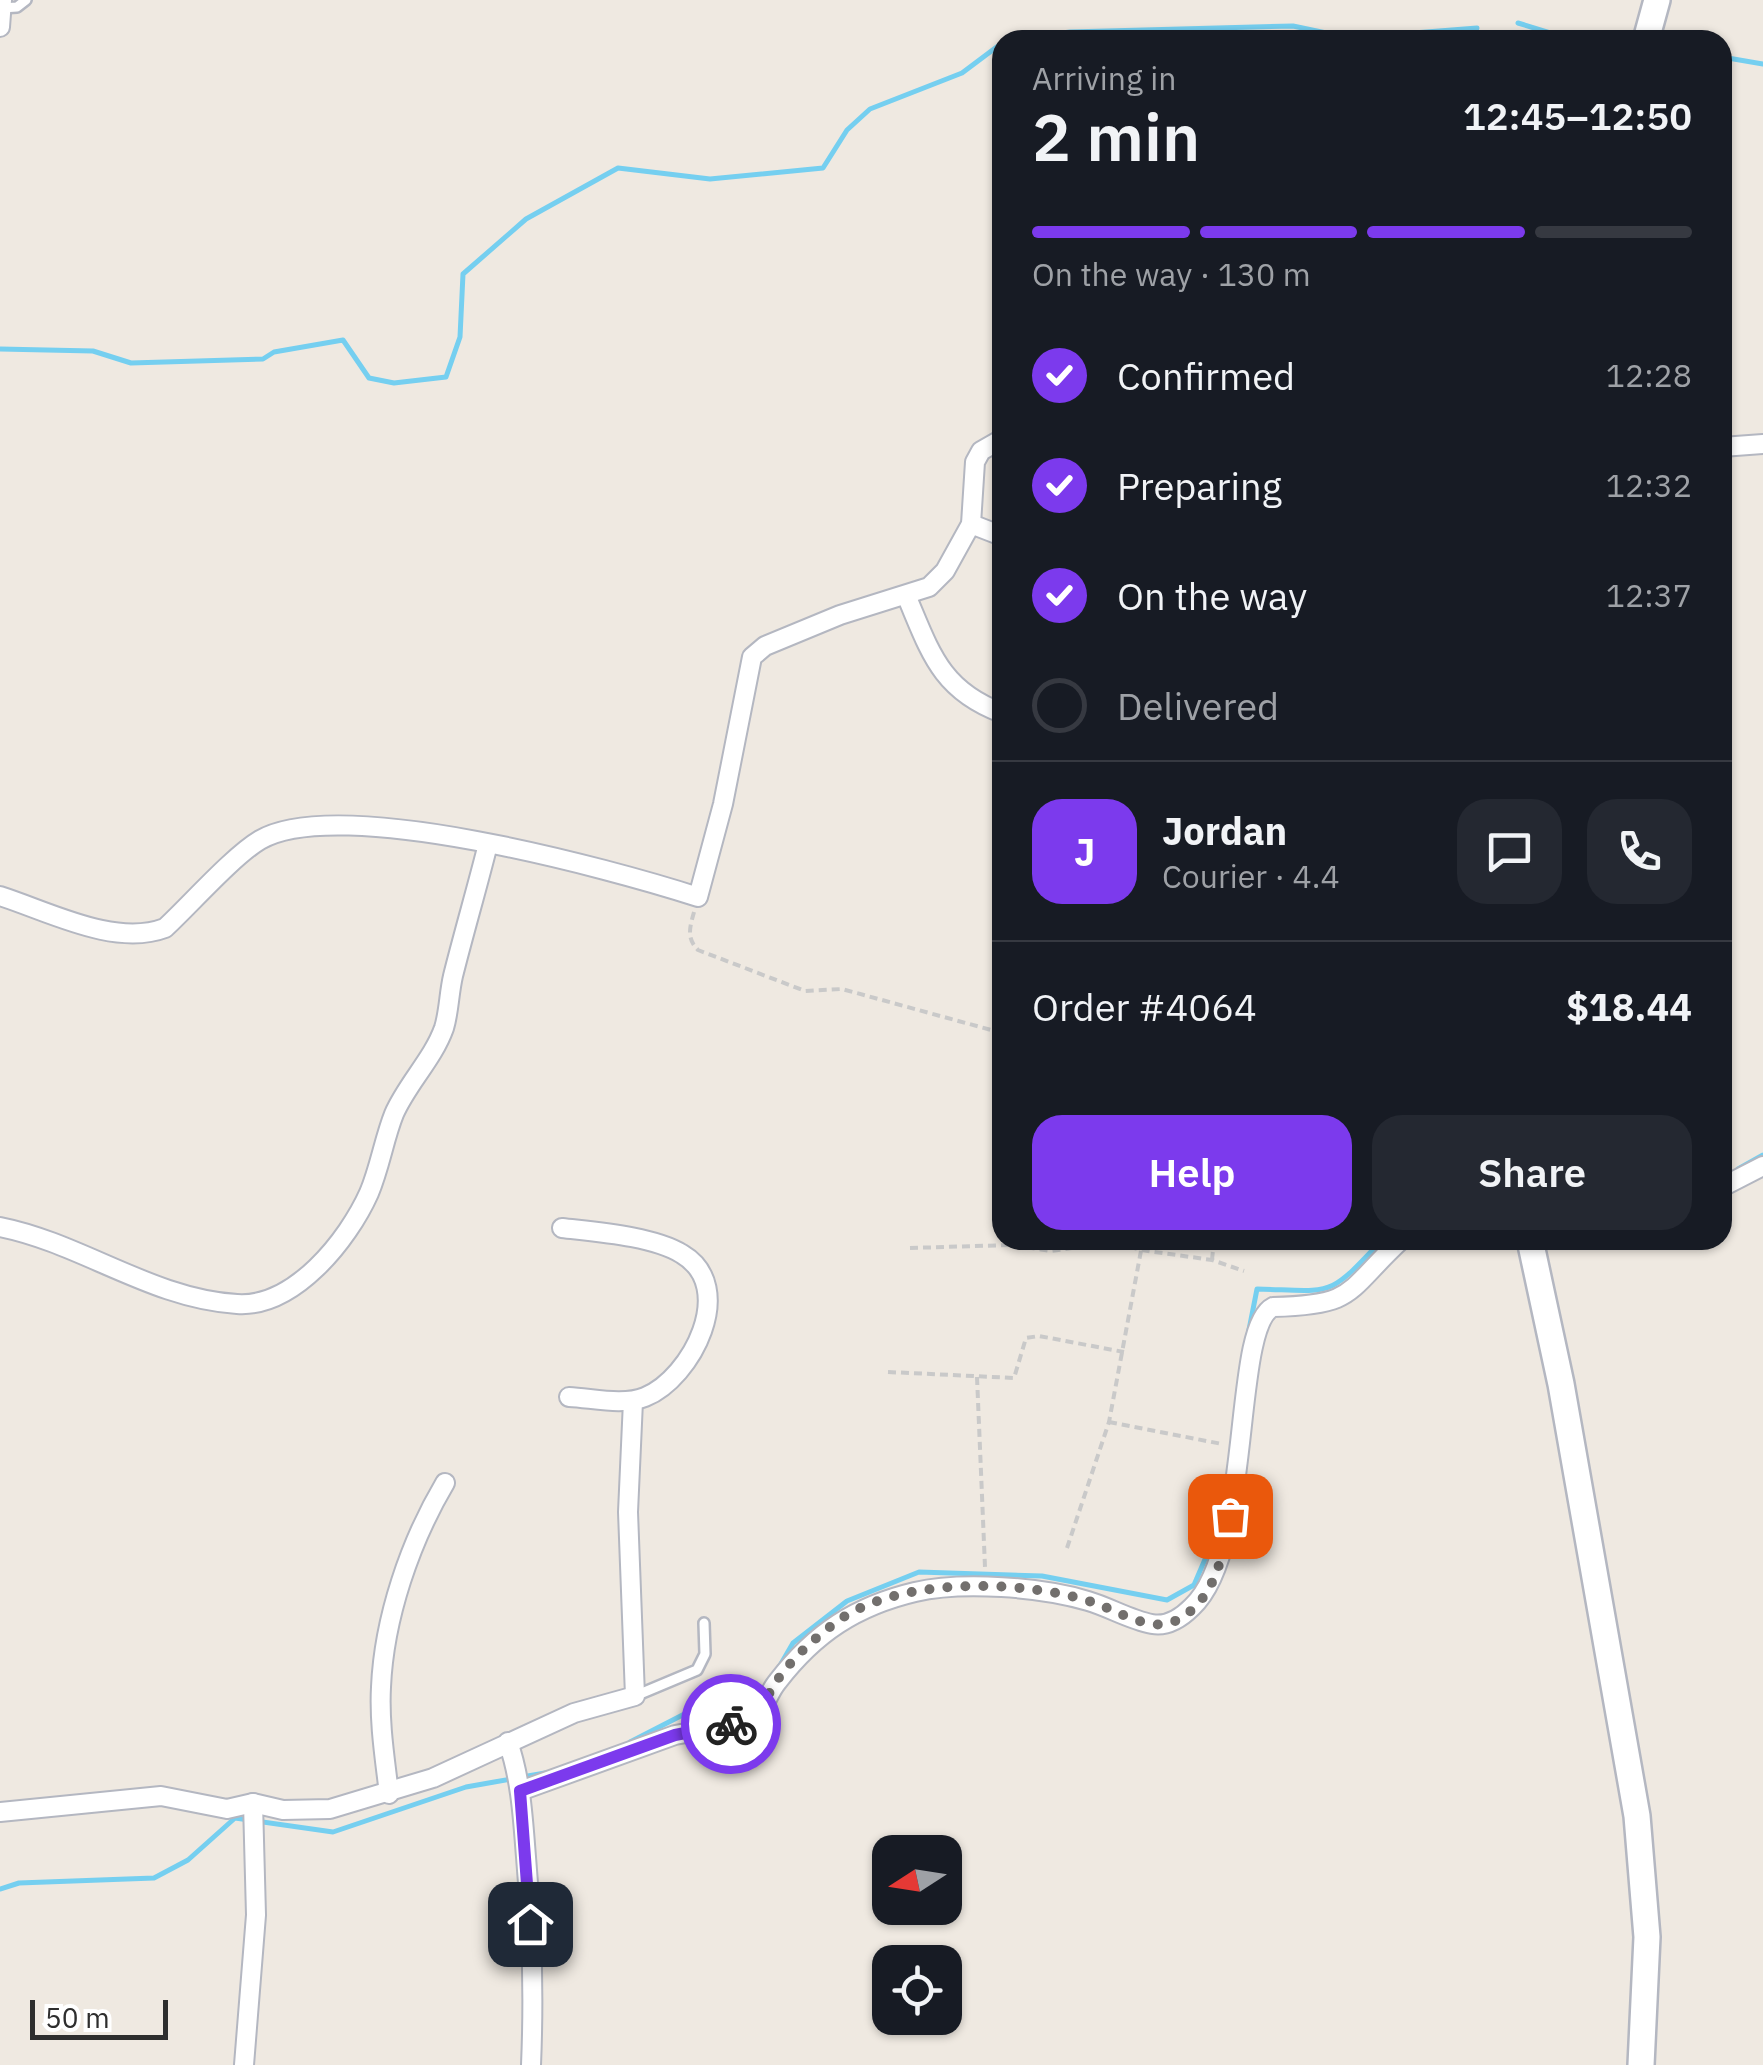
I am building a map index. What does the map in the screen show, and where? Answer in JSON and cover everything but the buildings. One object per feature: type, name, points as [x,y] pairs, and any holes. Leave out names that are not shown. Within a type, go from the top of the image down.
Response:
[{"type":"street","points":[[1648,30],[1656,0]]},
{"type":"street","points":[[1732,446],[1763,444]]},
{"type":"street","points":[[0,896],[131,937],[165,928],[256,842],[297,829],[362,826],[430,832],[563,860],[698,898],[723,804],[752,657],[766,646],[840,615],[929,587],[944,571],[970,524],[975,462],[981,451],[992,445]]},
{"type":"street","points":[[970,524],[992,532]]},
{"type":"street","points":[[906,596],[930,654],[949,681],[992,709]]},
{"type":"street","points":[[0,1227],[61,1244],[94,1262],[161,1286],[238,1304],[271,1300],[292,1286],[354,1223],[370,1191],[396,1109],[444,1029],[453,975],[488,844]]},
{"type":"street","points":[[1732,1182],[1763,1166]]},
{"type":"street","points":[[562,1228],[681,1253],[704,1276],[706,1288],[703,1327],[694,1353],[665,1387],[633,1401],[569,1397]]},
{"type":"street","points":[[518,1787],[675,1735],[747,1722],[757,1717],[772,1688],[795,1659],[837,1622],[857,1610],[917,1591],[1008,1587],[1054,1591],[1155,1625],[1174,1622],[1204,1596],[1217,1574],[1240,1460],[1249,1368],[1260,1318],[1273,1307],[1322,1306],[1344,1297],[1391,1250]]},
{"type":"street","points":[[1532,1250],[1560,1384],[1637,1816],[1647,1937],[1641,2065]]},
{"type":"street","points":[[0,1812],[161,1796],[227,1809],[316,1810],[389,1794],[509,1746],[574,1713],[635,1696],[628,1528],[633,1401]]},
{"type":"street","points":[[389,1794],[380,1706],[388,1639],[412,1544],[445,1483]]},
{"type":"street","points":[[509,1746],[518,1787],[534,1993],[531,2065]]},
{"type":"street","points":[[244,2065],[256,1915],[253,1808]]},
{"type":"lane","points":[[1,12],[26,0]]},
{"type":"lane","points":[[635,1696],[697,1670],[705,1654],[704,1624]]},
{"type":"path","points":[[698,898],[689,932],[690,943],[698,950],[804,991],[842,989],[992,1031]]},
{"type":"path","points":[[910,1248],[992,1246]]},
{"type":"path","points":[[1067,1548],[1109,1422],[1141,1250],[1212,1260],[1244,1272]]},
{"type":"path","points":[[1212,1260],[1213,1250]]},
{"type":"path","points":[[888,1372],[1014,1378],[1026,1338],[1040,1336],[1124,1352]]},
{"type":"path","points":[[977,1377],[985,1563]]},
{"type":"path","points":[[1109,1422],[1231,1445]]},
{"type":"waterway","points":[[1518,23],[1541,30]]},
{"type":"waterway","points":[[1144,30],[1293,26],[1312,30]]},
{"type":"waterway","points":[[1452,30],[1477,28]]},
{"type":"waterway","points":[[0,349],[93,351],[131,363],[263,359],[274,352],[343,340],[369,378],[394,383],[446,377],[460,337],[463,274],[526,219],[618,168],[710,179],[823,168],[847,130],[870,109],[962,73],[992,50]]},
{"type":"waterway","points":[[1732,59],[1763,64]]},
{"type":"waterway","points":[[1738,1169],[1763,1155]]},
{"type":"waterway","points":[[1247,1340],[1257,1289],[1328,1287],[1350,1273],[1372,1250]]},
{"type":"waterway","points":[[778,1669],[793,1643],[847,1601],[919,1572],[1042,1576],[1167,1600],[1194,1585],[1218,1529]]},
{"type":"waterway","points":[[630,1742],[700,1706],[759,1700]]},
{"type":"waterway","points":[[522,1777],[545,1773]]},
{"type":"waterway","points":[[0,1889],[19,1883],[154,1878],[188,1860],[235,1818],[333,1832],[466,1787],[511,1779]]},
{"type":"way so far","points":[[731,1724],[757,1717],[772,1688],[795,1659],[837,1622],[857,1610],[917,1591],[1008,1587],[1054,1591],[1155,1625],[1174,1622],[1204,1596],[1217,1574],[1230,1516]]},
{"type":"route","points":[[530,1924],[520,1791],[675,1735],[731,1724]]}]
